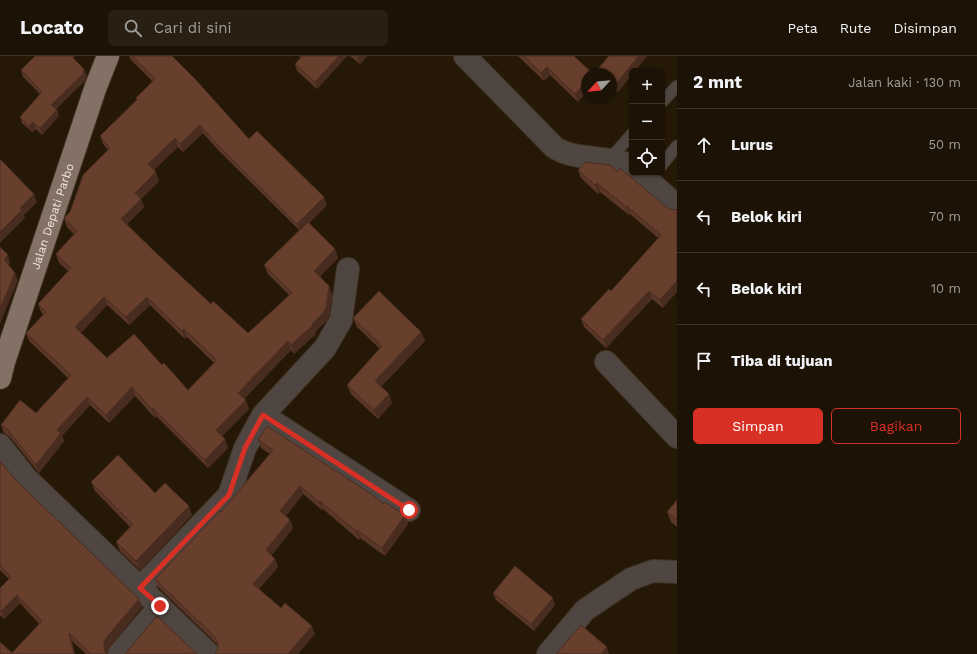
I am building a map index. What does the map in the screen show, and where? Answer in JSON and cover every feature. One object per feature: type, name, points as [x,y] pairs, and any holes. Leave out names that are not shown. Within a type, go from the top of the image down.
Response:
[{"type":"main road","name":"Jalan Depati Parbo","points":[[0,378],[95,89],[108,56]]},
{"type":"street","points":[[465,56],[554,147],[560,151],[570,154],[622,162],[629,166]]},
{"type":"street","points":[[654,176],[677,206]]},
{"type":"street","points":[[140,588],[229,495],[245,448],[263,415],[325,348],[341,320],[348,269]]},
{"type":"street","points":[[606,362],[677,437]]},
{"type":"street","points":[[263,415],[409,510]]},
{"type":"street","points":[[0,445],[27,479],[209,654]]},
{"type":"street","points":[[548,654],[585,610],[631,579],[653,570],[677,572]]},
{"type":"street","points":[[119,654],[160,606]]},
{"type":"lane","points":[[665,99],[677,86]]},
{"type":"lane","points":[[609,160],[629,137]]},
{"type":"lane","points":[[665,159],[677,146]]},
{"type":"building","points":[[35,56],[71,56],[84,69],[83,74],[51,105],[57,110],[40,128],[33,122],[29,126],[20,117],[42,92],[21,70]]},
{"type":"building","points":[[132,56],[172,56],[196,80],[249,139],[257,131],[324,197],[297,224],[200,125],[180,144],[175,138],[148,164],[156,172],[135,193],[141,199],[121,219],[211,304],[213,301],[248,333],[292,293],[264,265],[308,222],[335,249],[314,271],[329,286],[326,308],[312,324],[313,325],[291,345],[288,341],[238,393],[246,400],[216,430],[225,439],[205,460],[153,408],[152,409],[132,387],[106,415],[87,397],[57,430],[61,433],[36,465],[7,429],[1,425],[20,400],[36,413],[71,375],[26,333],[46,312],[38,304],[71,268],[56,254],[77,231],[64,218],[70,212],[83,175],[110,148],[100,136],[137,100],[136,98],[155,79]],"holes":[[[104,297],[126,317],[147,297],[182,331],[184,329],[217,360],[188,390],[164,363],[162,365],[134,334],[107,358],[75,327]]]},
{"type":"building","points":[[302,56],[339,56],[315,82],[295,64]]},
{"type":"building","points":[[524,56],[574,56],[587,68],[581,68],[581,88],[575,94],[547,67],[541,73]]},
{"type":"building","points":[[609,56],[639,56],[617,83],[617,68],[599,68]]},
{"type":"building","points":[[1,160],[34,194],[20,208],[22,210],[0,232],[0,161]]},
{"type":"building","points":[[586,162],[610,165],[618,172],[620,168],[666,207],[672,210],[677,209],[677,281],[660,300],[649,291],[603,340],[581,319],[609,289],[611,291],[661,235],[627,206],[626,207],[597,183],[595,185],[578,170]]},
{"type":"building","points":[[0,247],[8,255],[4,259],[15,273],[0,309]]},
{"type":"building","points":[[379,291],[421,332],[375,381],[389,394],[374,410],[347,385],[382,346],[353,318]]},
{"type":"building","points":[[267,426],[374,496],[383,504],[384,502],[405,515],[382,548],[357,530],[356,531],[300,486],[280,511],[290,520],[266,550],[275,559],[253,584],[281,608],[285,603],[312,626],[288,654],[215,654],[218,648],[218,643],[215,637],[155,579],[220,511],[221,512],[273,450],[258,440]]},
{"type":"building","points":[[118,455],[155,493],[165,483],[189,506],[136,561],[116,542],[133,524],[91,482]]},
{"type":"building","points":[[0,461],[26,490],[139,599],[106,638],[104,650],[107,654],[91,654],[69,633],[74,654],[0,654],[0,642],[12,653],[42,621],[17,595],[1,611],[0,610],[0,588],[11,577],[0,565]]},
{"type":"building","points":[[677,500],[677,520],[667,512]]},
{"type":"building","points":[[515,566],[553,598],[531,624],[493,593]]},
{"type":"building","points":[[157,616],[197,654],[125,654]]},
{"type":"building","points":[[581,625],[607,647],[601,654],[556,654]]},
{"type":"route","points":[[160,606],[140,588],[229,495],[245,448],[263,415],[409,510]]}]
